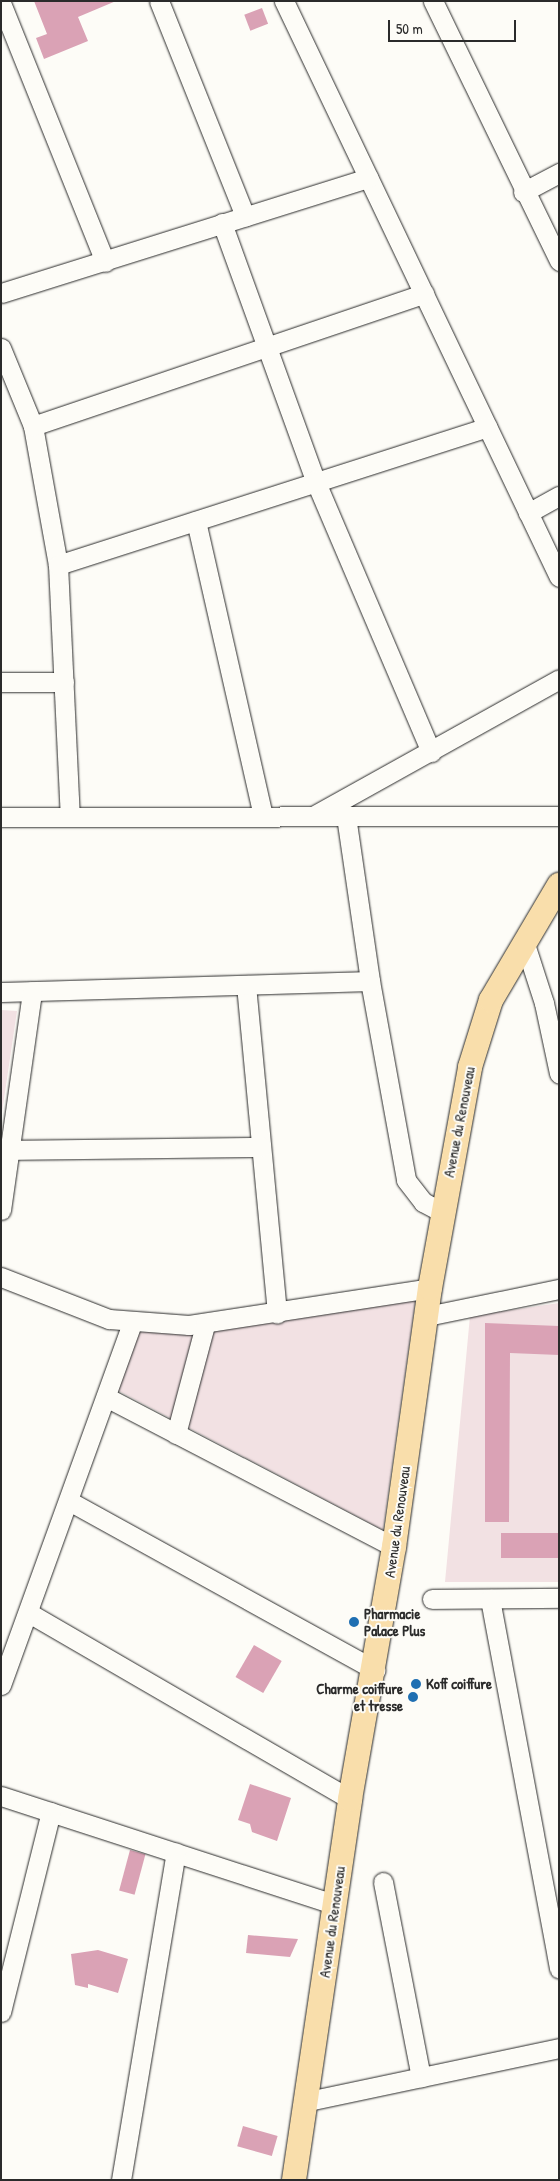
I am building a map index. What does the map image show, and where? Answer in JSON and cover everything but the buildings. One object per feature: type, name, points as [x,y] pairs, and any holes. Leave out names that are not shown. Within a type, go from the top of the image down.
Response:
[{"type":"main road","name":"Avenue du Renouveau","points":[[294,2180],[308,2101],[350,1799],[394,1547],[442,1212],[478,1033],[491,1000],[524,940],[559,885]]},
{"type":"street","points":[[159,1],[245,216]]},
{"type":"street","points":[[284,1],[559,577]]},
{"type":"street","points":[[433,1],[523,192],[559,262]]},
{"type":"street","points":[[1,3],[105,262]]},
{"type":"street","points":[[523,192],[559,173]]},
{"type":"street","points":[[1,293],[105,262],[222,223],[368,178]]},
{"type":"street","points":[[222,223],[315,480],[431,752]]},
{"type":"street","points":[[33,426],[424,294]]},
{"type":"street","points":[[1,348],[33,426],[58,565],[70,817]]},
{"type":"street","points":[[58,565],[196,521],[315,480],[487,427]]},
{"type":"street","points":[[528,513],[559,496]]},
{"type":"street","points":[[196,521],[263,816]]},
{"type":"street","points":[[314,816],[559,679]]},
{"type":"street","points":[[1,682],[64,682]]},
{"type":"street","points":[[346,816],[370,981],[406,1180],[423,1202],[442,1212]]},
{"type":"street","points":[[1,817],[559,816]]},
{"type":"street","points":[[524,940],[544,1003],[559,1073]]},
{"type":"street","points":[[1,992],[370,981]]},
{"type":"street","points":[[246,985],[277,1314]]},
{"type":"street","points":[[1,1210],[32,991]]},
{"type":"street","points":[[10,1150],[261,1147]]},
{"type":"street","points":[[1,1277],[109,1319],[132,1323],[205,1325],[430,1288]]},
{"type":"street","points":[[427,1316],[559,1289]]},
{"type":"street","points":[[1,1685],[29,1613],[132,1323]]},
{"type":"street","points":[[176,1434],[205,1325]]},
{"type":"street","points":[[106,1397],[394,1547]]},
{"type":"street","points":[[69,1501],[374,1670]]},
{"type":"street","points":[[432,1599],[559,1598]]},
{"type":"street","points":[[490,1599],[559,1969]]},
{"type":"street","points":[[29,1613],[350,1799]]},
{"type":"street","points":[[1,1796],[334,1904]]},
{"type":"street","points":[[2,2005],[51,1812]]},
{"type":"street","points":[[121,2180],[176,1853]]},
{"type":"street","points":[[382,1882],[421,2077]]},
{"type":"street","points":[[308,2101],[559,2048]]},
{"type":"shaded area","points":[[1,1010],[17,1011],[1,1119]]},
{"type":"shaded area","points":[[416,1296],[383,1530],[117,1390],[140,1327]]},
{"type":"shaded area","points":[[559,1303],[559,1582],[445,1582],[470,1316]]},
{"type":"place","name":"Pharmacie Palace Plus","points":[[354,1622]]},
{"type":"place","name":"Koff coiffure","points":[[416,1684]]},
{"type":"place","name":"Charme coiffure et tresse","points":[[413,1697]]}]
